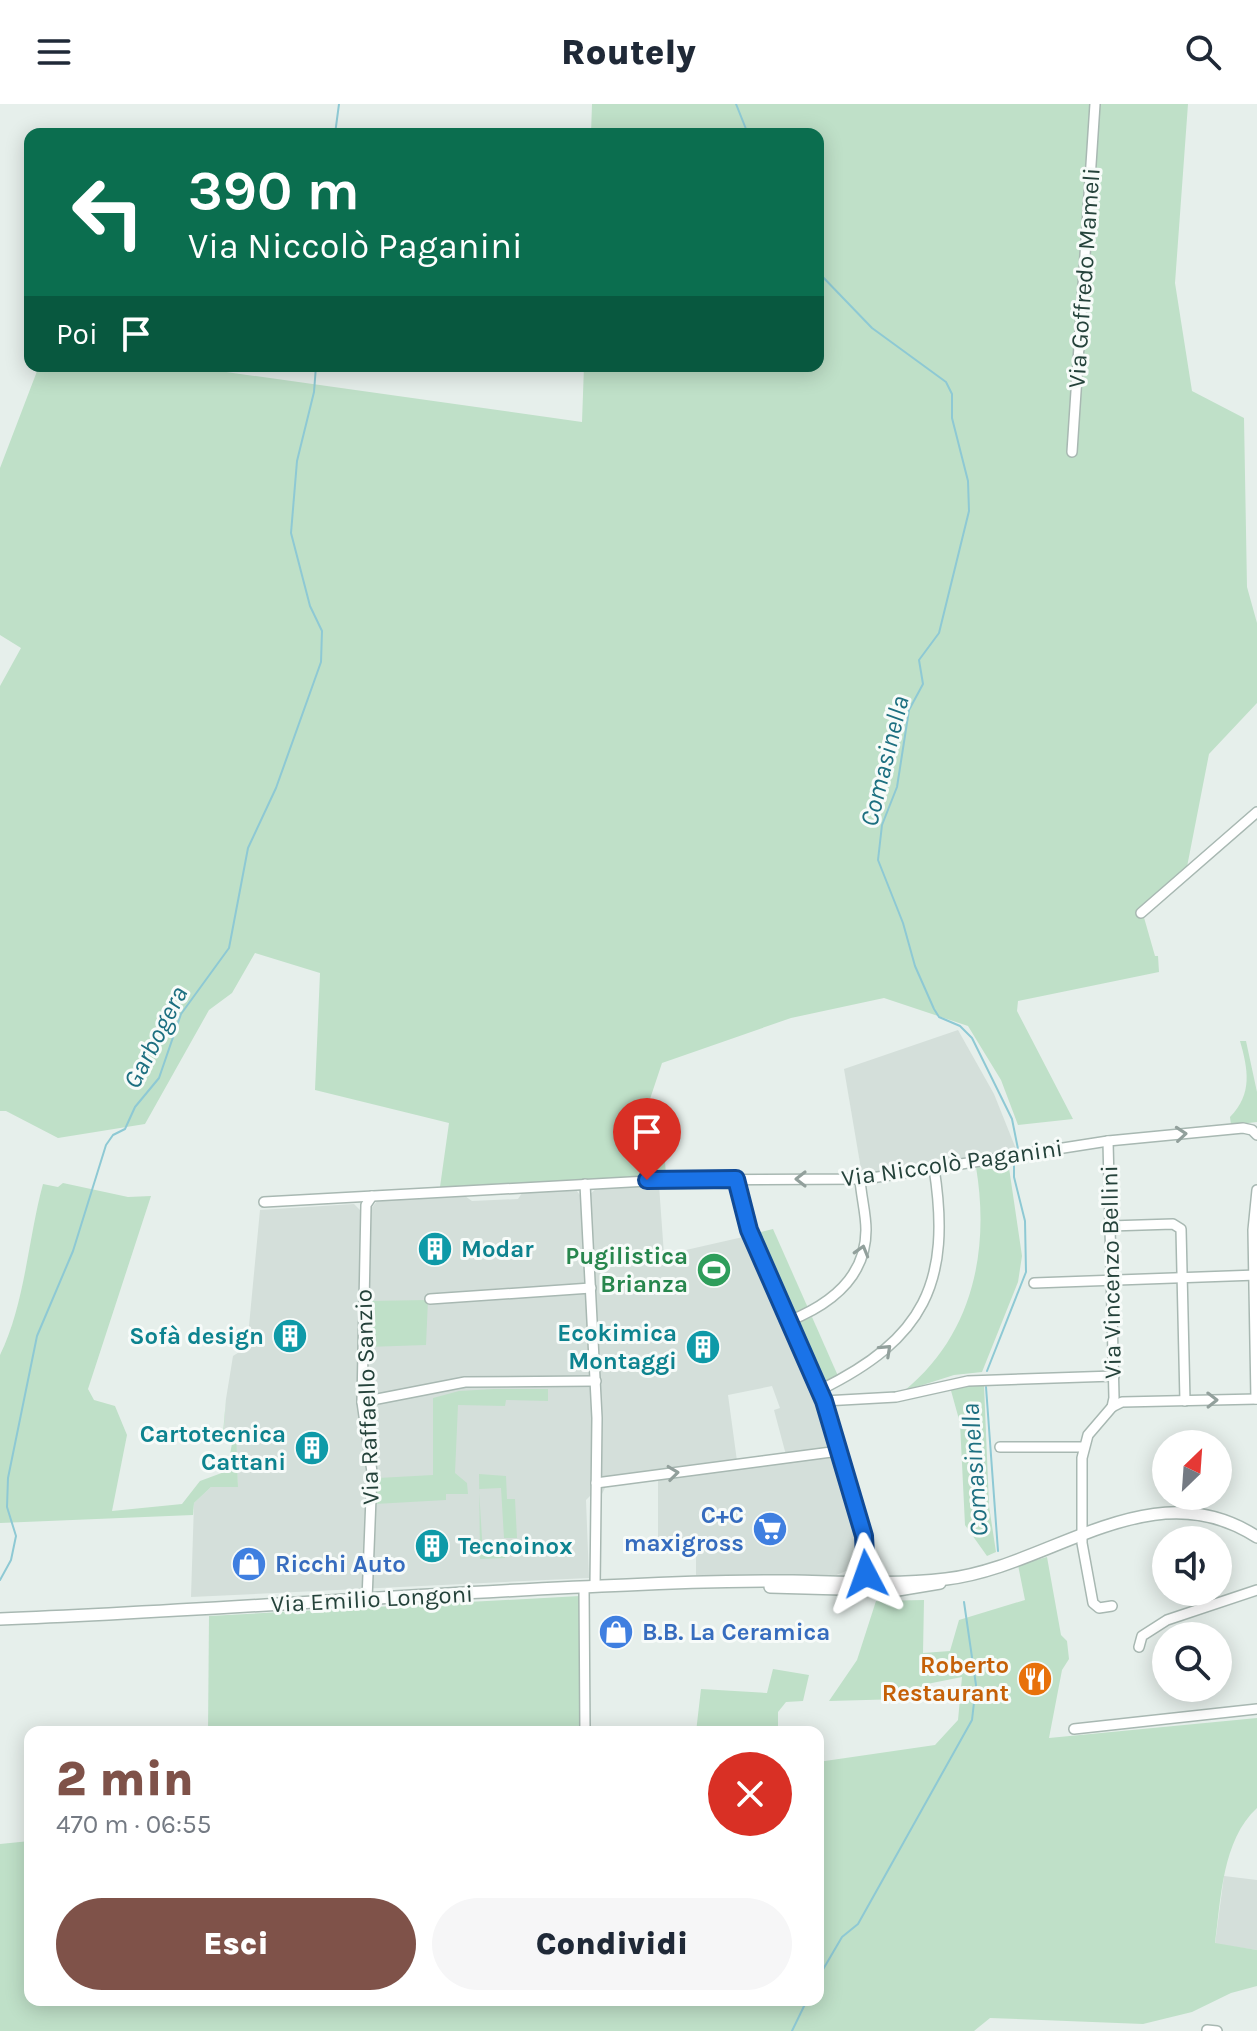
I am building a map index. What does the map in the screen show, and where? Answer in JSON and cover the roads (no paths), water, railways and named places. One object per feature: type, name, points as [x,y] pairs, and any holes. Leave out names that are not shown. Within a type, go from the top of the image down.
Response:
[{"type":"street","name":"Via Goffredo Mameli","points":[[1072,452],[1095,104]]},
{"type":"street","points":[[1141,913],[1257,812]]},
{"type":"street","name":"Via Niccolò Paganini","points":[[264,1202],[585,1184],[860,1179],[1108,1141],[1243,1128],[1256,1133]]},
{"type":"street","name":"Via Vincenzo Bellini","points":[[1108,1141],[1113,1404]]},
{"type":"street","points":[[820,1390],[877,1359],[906,1330],[919,1310],[935,1273],[940,1244],[934,1168]]},
{"type":"street","points":[[736,1179],[749,1230],[824,1401],[865,1550],[858,1583]]},
{"type":"street","points":[[789,1321],[829,1301],[855,1271],[866,1238],[860,1179]]},
{"type":"street","points":[[585,1184],[596,1381],[596,1483],[585,1726]]},
{"type":"street","points":[[1112,1606],[1099,1608],[1093,1603],[1082,1532],[1083,1447],[1088,1435],[1113,1404],[1256,1399],[1257,1190]]},
{"type":"street","name":"Via Raffaello Sanzio","points":[[367,1600],[372,1472],[362,1402],[366,1205],[372,1196]]},
{"type":"street","points":[[1110,1226],[1179,1226],[1185,1401]]},
{"type":"street","points":[[1034,1283],[1255,1275]]},
{"type":"street","points":[[430,1299],[591,1288]]},
{"type":"street","points":[[824,1401],[896,1397],[952,1383],[1114,1376]]},
{"type":"street","points":[[362,1402],[465,1382],[596,1381]]},
{"type":"street","points":[[1000,1447],[1083,1447]]},
{"type":"street","points":[[596,1483],[839,1451]]},
{"type":"street","name":"Via Emilio Longoni","points":[[794,1590],[802,1585],[947,1579],[1005,1565],[1082,1532],[1147,1516],[1191,1512],[1225,1520],[1257,1537]]},
{"type":"street","points":[[837,1582],[861,1568]]},
{"type":"street","points":[[861,1568],[870,1579],[879,1583]]},
{"type":"street","name":"Via Emilio Longoni","points":[[745,1583],[794,1590],[915,1590],[937,1585],[947,1579]]},
{"type":"street","name":"Via Emilio Longoni","points":[[0,1619],[590,1586],[837,1582],[915,1590]]},
{"type":"street","points":[[1139,1647],[1142,1636],[1158,1624],[1257,1590]]},
{"type":"street","points":[[1074,1729],[1256,1706]]},
{"type":"street","points":[[1207,2030],[1217,2031]]},
{"type":"waterway","name":"Garbogera","points":[[336,128],[339,104]]},
{"type":"waterway","name":"Comasinella","points":[[736,104],[746,128]]},
{"type":"waterway","name":"Comasinella","points":[[824,278],[872,328],[946,382],[952,394],[952,418],[968,481],[969,511],[939,633],[919,660],[923,684],[909,710],[897,787],[882,825],[878,860],[903,923],[915,966],[934,1009],[939,1017],[960,1026],[972,1038],[1012,1119],[1018,1149]]},
{"type":"waterway","name":"Garbogera","points":[[0,1580],[11,1560],[16,1536],[7,1507],[8,1478],[37,1336],[73,1251],[106,1145],[113,1135],[125,1129],[135,1107],[159,1078],[181,1014],[229,948],[248,848],[276,788],[321,662],[322,631],[310,606],[291,533],[297,461],[314,392],[316,372]]},
{"type":"waterway","name":"Comasinella","points":[[987,1371],[1026,1272],[1025,1221],[1014,1177],[1014,1161]]},
{"type":"waterway","name":"Comasinella","points":[[986,1387],[998,1551]]},
{"type":"waterway","points":[[824,1968],[842,1937],[858,1924],[972,1720],[976,1685],[964,1602]]},
{"type":"waterway","points":[[792,2031],[804,2006]]},
{"type":"place","name":"Modar","points":[[435,1249]]},
{"type":"place","name":"Pugilistica Brianza","points":[[714,1270]]},
{"type":"place","name":"Sofà design","points":[[290,1336]]},
{"type":"place","name":"Ecokimica Montaggi","points":[[703,1347]]},
{"type":"place","name":"Cartotecnica Cattani","points":[[312,1448]]},
{"type":"place","name":"C+C maxigross","points":[[770,1529]]},
{"type":"place","name":"Tecnoinox","points":[[432,1546]]},
{"type":"place","name":"Ricchi Auto","points":[[249,1564]]},
{"type":"place","name":"B.B. La Ceramica","points":[[616,1632]]},
{"type":"place","name":"Roberto Restaurant","points":[[1035,1679]]}]
